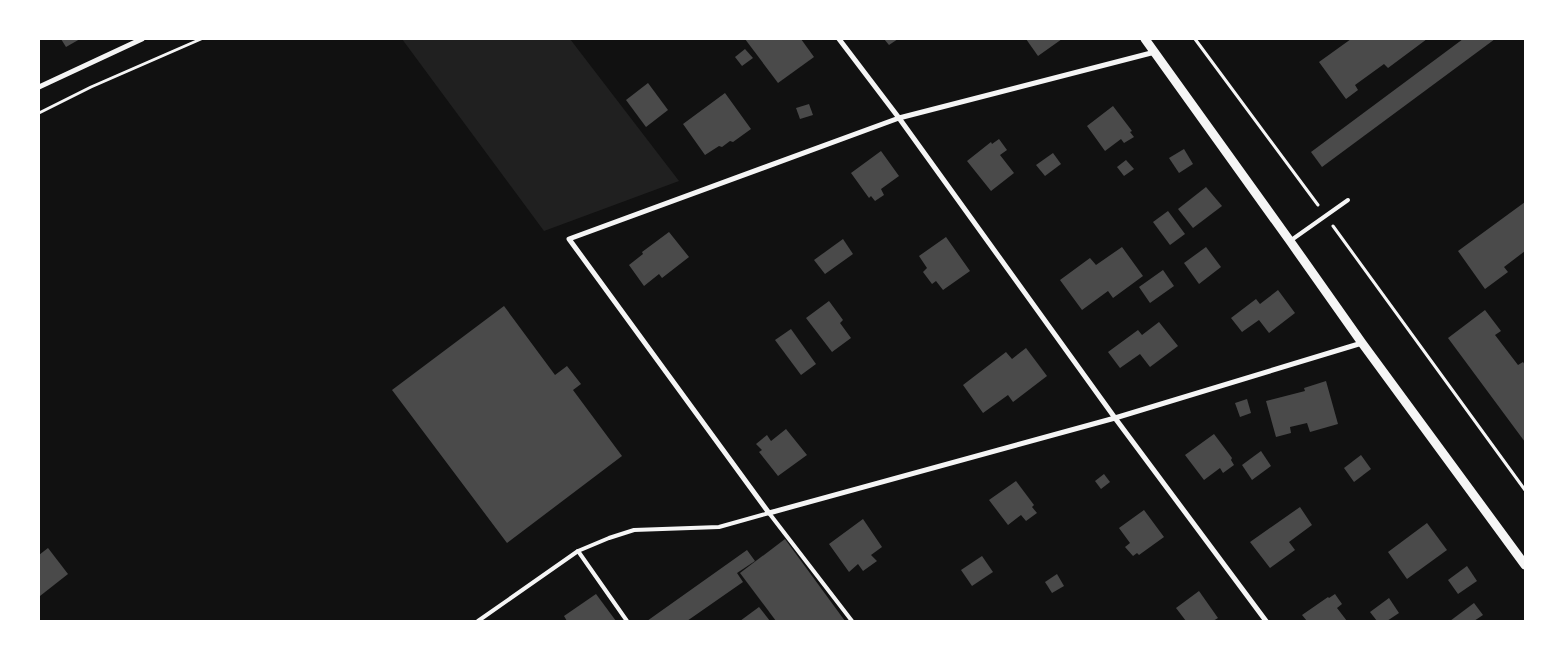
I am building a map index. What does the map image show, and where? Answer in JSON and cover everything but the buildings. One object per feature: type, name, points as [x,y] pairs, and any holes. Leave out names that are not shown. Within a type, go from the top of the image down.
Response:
[{"type":"street","points":[[39,87],[142,39]]},
{"type":"street","points":[[839,39],[899,118],[1115,418],[1266,621]]},
{"type":"street","points":[[1145,39],[1362,343],[1525,565]]},
{"type":"street","points":[[1155,52],[899,118],[570,239],[769,513],[1115,418],[1362,343]]},
{"type":"lane","points":[[1290,241],[1348,200]]},
{"type":"lane","points":[[478,621],[578,551],[609,538],[634,530],[719,527],[769,513],[852,621]]},
{"type":"lane","points":[[578,551],[626,621]]},
{"type":"path","points":[[39,113],[91,87],[201,39]]},
{"type":"path","points":[[1195,39],[1525,490]]},
{"type":"shaded area","points":[[402,39],[570,39],[679,181],[544,231]]}]
